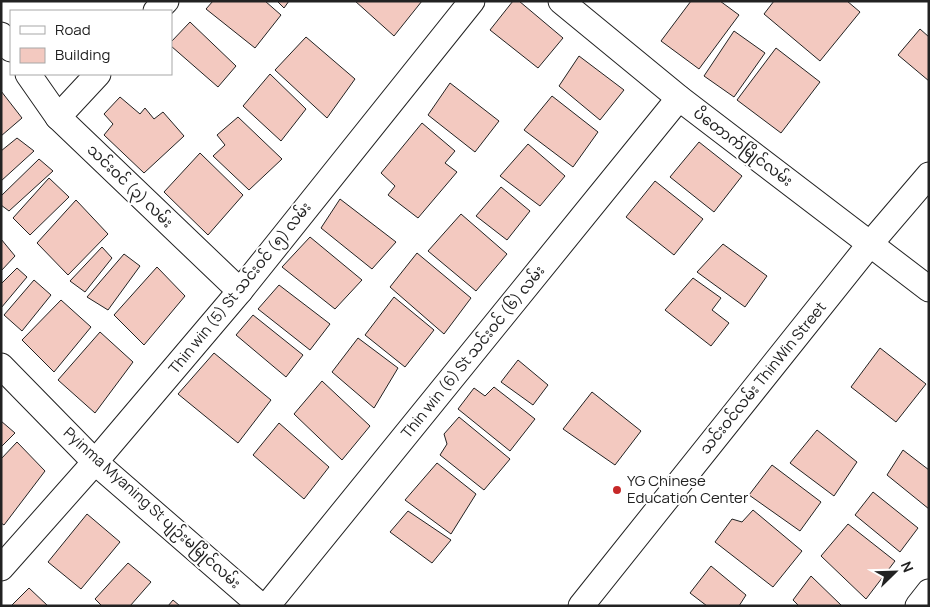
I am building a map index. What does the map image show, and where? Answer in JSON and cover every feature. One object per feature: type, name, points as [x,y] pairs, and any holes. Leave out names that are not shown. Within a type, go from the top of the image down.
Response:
[{"type":"street","points":[[157,10],[166,1]]},
{"type":"street","name":"Thin win (5) St သင်းဝင် (၅) လမ်း","points":[[1,568],[95,462],[240,291],[472,1]]},
{"type":"street","name":"ပိတောက်မြိုင်လမ်း","points":[[561,1],[679,98],[929,289]]},
{"type":"street","points":[[1,35],[10,48]]},
{"type":"street","name":"သင်းဝင် (၃) လမ်း","points":[[29,75],[58,117],[240,291]]},
{"type":"street","points":[[58,117],[97,75]]},
{"type":"street","name":"Thin win (6) St သင်းဝင် (၆) လမ်း","points":[[267,606],[679,98]]},
{"type":"street","name":"သင်းဝင်လမ်း ThinWin Street","points":[[581,606],[870,244],[929,175]]},
{"type":"street","name":"Pyinma Myaning St ပျဉ်းမမြိုင်လမ်း","points":[[1,366],[95,462],[261,606]]},
{"type":"street","points":[[918,606],[929,592]]},
{"type":"building","points":[[213,1],[265,1],[281,15],[255,48],[206,9]]},
{"type":"building","points":[[277,1],[289,1],[284,8]]},
{"type":"building","points":[[355,1],[422,1],[394,36]]},
{"type":"building","points":[[513,1],[519,1],[563,38],[538,68],[490,30]]},
{"type":"building","points":[[691,1],[720,1],[739,15],[699,69],[661,41]]},
{"type":"building","points":[[774,1],[847,1],[860,12],[820,61],[764,14]]},
{"type":"building","points":[[190,22],[236,66],[218,87],[172,47],[172,41]]},
{"type":"building","points":[[920,29],[929,37],[929,81],[898,55]]},
{"type":"building","points":[[734,31],[765,53],[734,97],[704,76]]},
{"type":"building","points":[[306,37],[355,79],[327,118],[275,70]]},
{"type":"building","points":[[776,48],[820,82],[781,133],[737,100]]},
{"type":"building","points":[[579,56],[624,90],[600,120],[559,86]]},
{"type":"building","points":[[270,74],[306,109],[281,141],[243,106]]},
{"type":"building","points":[[450,83],[499,121],[475,152],[428,115]]},
{"type":"building","points":[[1,91],[22,118],[1,136]]},
{"type":"building","points":[[552,96],[598,132],[573,167],[524,130]]},
{"type":"building","points":[[120,97],[140,114],[145,108],[154,119],[163,112],[184,136],[144,173],[104,135],[113,124],[104,114]]},
{"type":"building","points":[[238,117],[282,159],[249,190],[213,156],[225,145],[217,135]]},
{"type":"building","points":[[422,123],[455,151],[445,163],[457,172],[418,218],[388,195],[395,186],[381,173]]},
{"type":"building","points":[[17,138],[34,151],[1,181],[1,151]]},
{"type":"building","points":[[699,142],[742,176],[714,212],[670,177]]},
{"type":"building","points":[[528,144],[565,176],[540,206],[500,176]]},
{"type":"building","points":[[200,153],[243,195],[208,235],[164,192]]},
{"type":"building","points":[[39,159],[53,171],[9,211],[1,205],[1,196]]},
{"type":"building","points":[[49,178],[69,197],[30,235],[13,218]]},
{"type":"building","points":[[655,181],[703,219],[674,255],[626,217]]},
{"type":"building","points":[[501,187],[530,211],[507,240],[476,216]]},
{"type":"building","points":[[340,199],[396,242],[372,269],[321,228]]},
{"type":"building","points":[[76,200],[108,234],[68,275],[37,243]]},
{"type":"building","points":[[461,214],[507,254],[476,291],[428,251]]},
{"type":"building","points":[[310,237],[362,280],[335,309],[282,267]]},
{"type":"building","points":[[1,239],[15,256],[1,271]]},
{"type":"building","points":[[723,244],[767,276],[745,307],[697,272]]},
{"type":"building","points":[[102,247],[112,258],[85,292],[70,281]]},
{"type":"building","points":[[417,253],[471,298],[444,334],[390,287]]},
{"type":"building","points":[[124,254],[140,266],[108,310],[87,297]]},
{"type":"building","points":[[157,267],[185,296],[144,345],[114,315]]},
{"type":"building","points":[[17,268],[27,277],[1,308],[1,284]]},
{"type":"building","points":[[693,278],[721,298],[712,310],[729,323],[711,346],[665,310]]},
{"type":"building","points":[[34,280],[51,295],[22,331],[4,315]]},
{"type":"building","points":[[279,285],[330,324],[310,350],[258,309]]},
{"type":"building","points":[[394,297],[434,330],[405,367],[365,335]]},
{"type":"building","points":[[61,300],[91,327],[54,372],[22,340]]},
{"type":"building","points":[[253,315],[303,355],[286,377],[236,335]]},
{"type":"building","points":[[100,332],[133,362],[95,413],[58,380]]},
{"type":"building","points":[[358,338],[398,368],[374,408],[332,372]]},
{"type":"building","points":[[880,348],[926,384],[896,422],[851,387]]},
{"type":"building","points":[[214,353],[271,400],[238,443],[178,394]]},
{"type":"building","points":[[518,360],[548,385],[533,405],[501,382]]},
{"type":"building","points":[[322,381],[370,426],[342,460],[294,414]]},
{"type":"building","points":[[494,387],[535,419],[510,451],[458,409],[474,388],[485,396]]},
{"type":"building","points":[[592,392],[641,431],[615,465],[563,429]]},
{"type":"building","points":[[459,417],[510,459],[484,490],[440,455],[447,444],[444,434]]},
{"type":"building","points":[[1,421],[15,433],[1,447]]},
{"type":"building","points":[[279,423],[329,467],[304,499],[253,455]]},
{"type":"building","points":[[817,430],[857,462],[834,496],[790,463]]},
{"type":"building","points":[[17,442],[45,471],[4,525],[1,523],[1,459]]},
{"type":"building","points":[[903,450],[929,470],[929,509],[887,475]]},
{"type":"building","points":[[437,463],[476,494],[451,534],[405,500]]},
{"type":"building","points":[[772,465],[821,502],[800,531],[749,495]]},
{"type":"building","points":[[873,492],[918,528],[900,552],[855,515]]},
{"type":"building","points":[[753,510],[802,551],[773,587],[715,542],[732,519],[742,522]]},
{"type":"building","points":[[408,511],[451,540],[432,563],[390,532]]},
{"type":"building","points":[[87,514],[120,542],[81,589],[48,562]]},
{"type":"building","points":[[848,524],[895,561],[866,599],[821,556]]},
{"type":"building","points":[[128,563],[151,582],[130,606],[102,606],[95,599]]},
{"type":"building","points":[[711,566],[746,595],[739,606],[707,606],[690,593]]},
{"type":"building","points":[[811,576],[842,606],[799,606],[793,600]]},
{"type":"building","points":[[29,588],[48,606],[11,606]]},
{"type":"building","points":[[173,600],[180,606],[168,606]]},
{"type":"place","name":"YG Chinese Education Center","points":[[617,490]]}]
